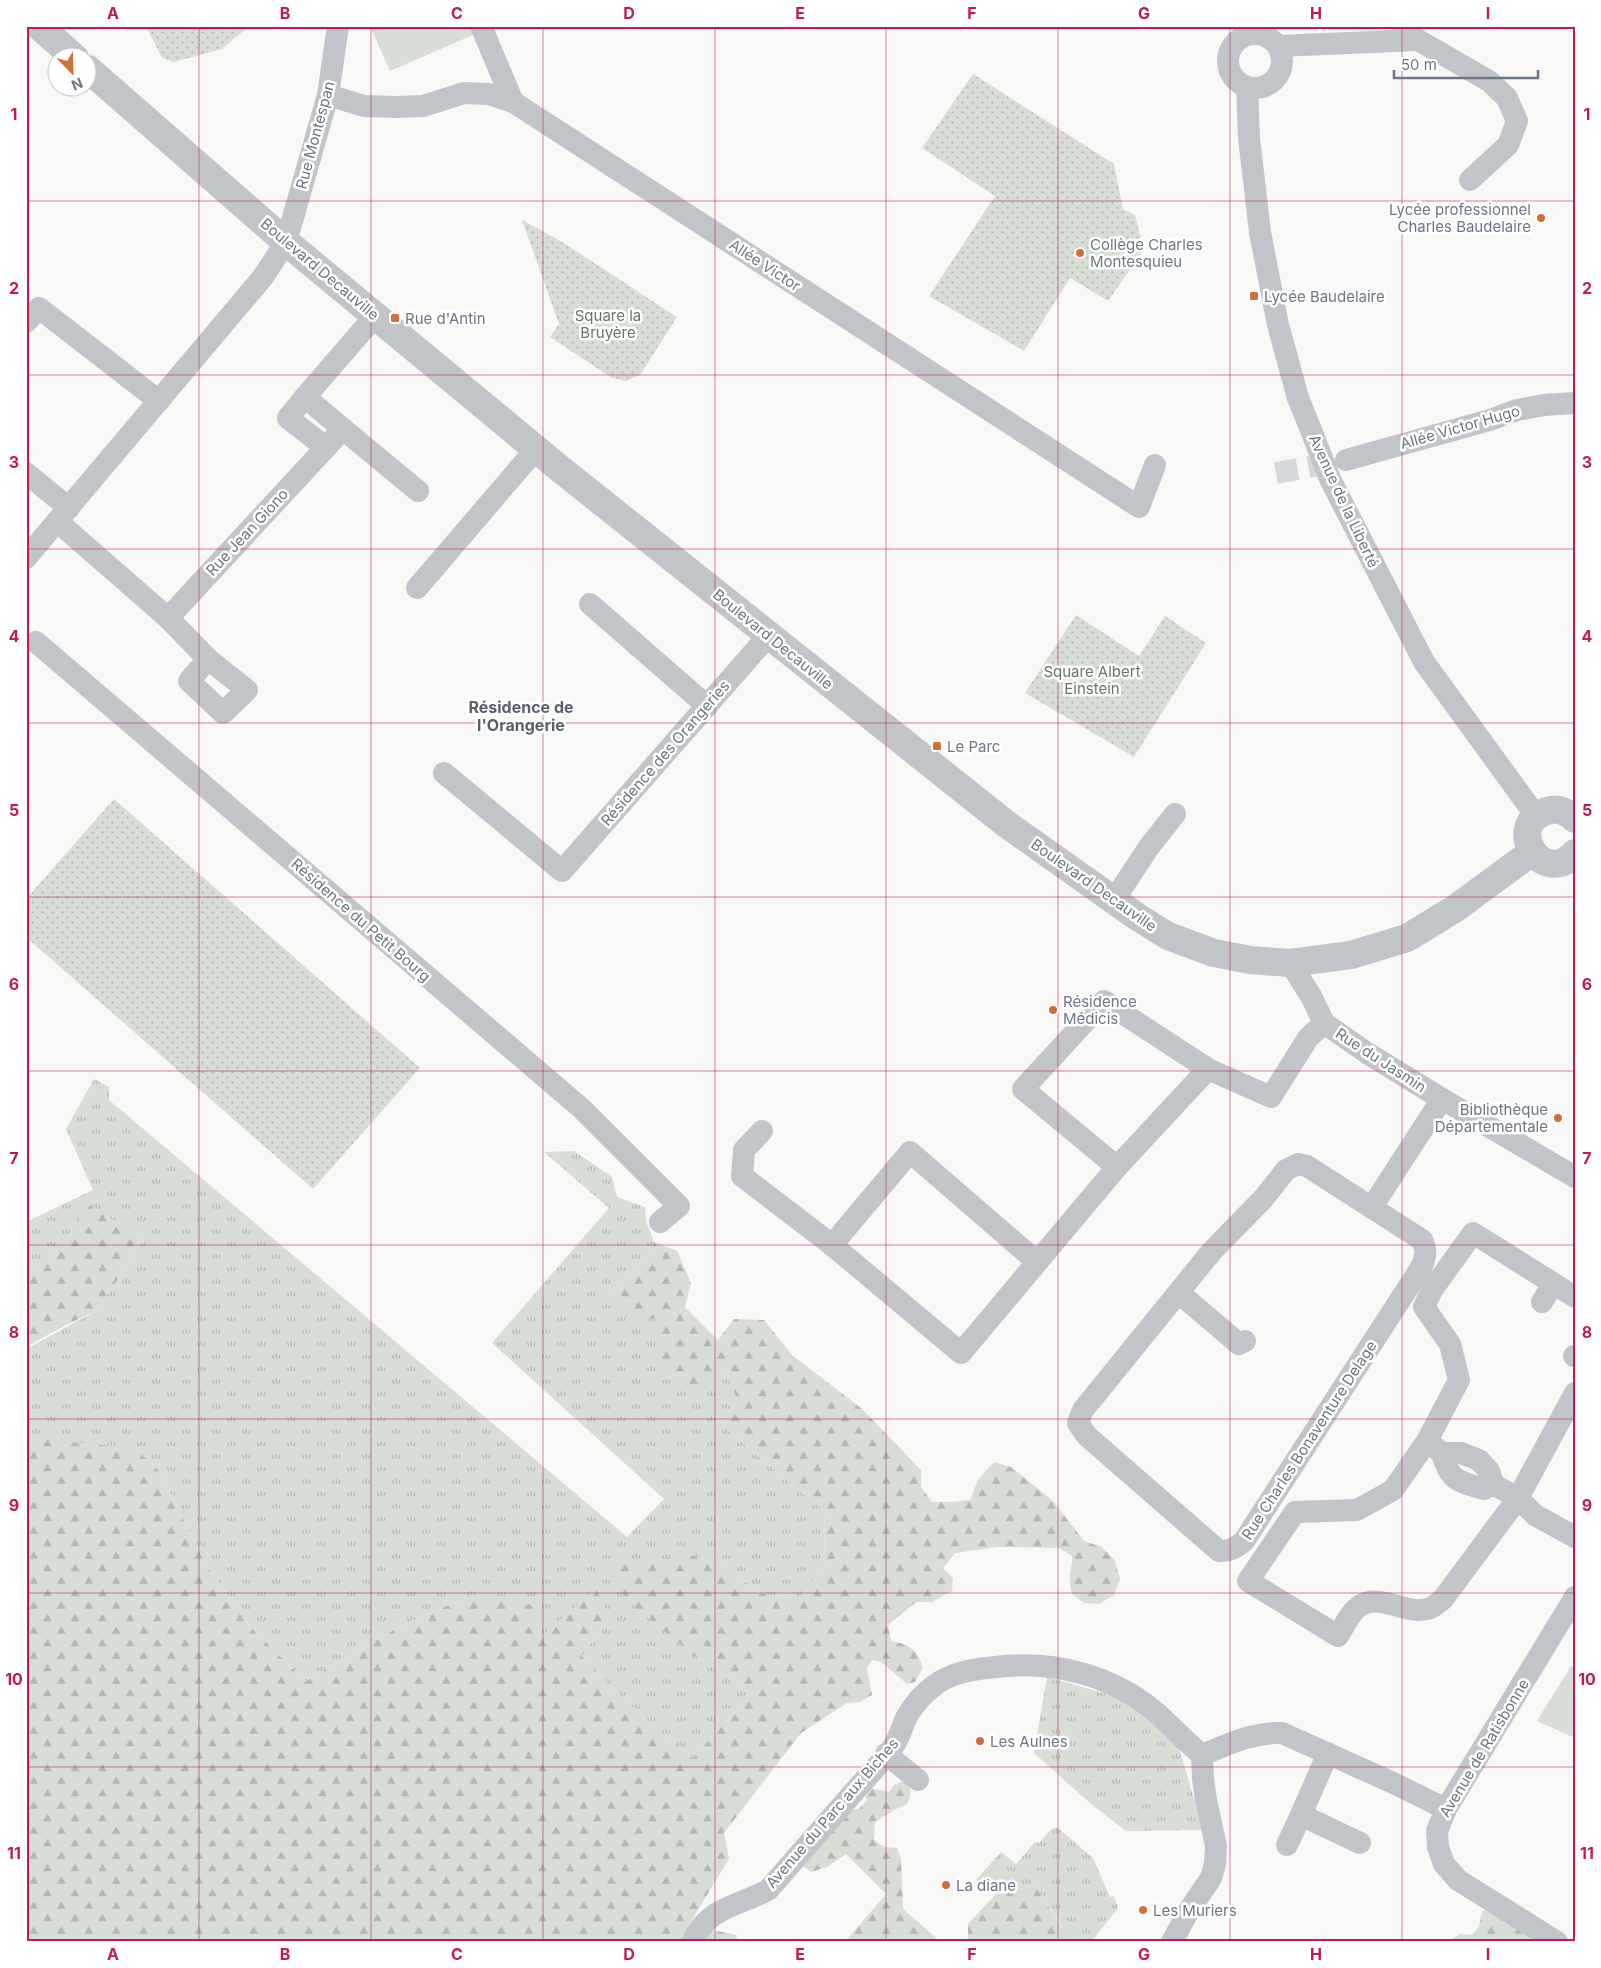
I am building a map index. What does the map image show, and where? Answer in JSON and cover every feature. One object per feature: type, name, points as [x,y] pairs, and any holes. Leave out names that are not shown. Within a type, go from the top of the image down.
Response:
[{"type":"street","points":[[39,26],[64,48]]},
{"type":"street","name":"Rue Montespan","points":[[286,242],[328,95],[338,26]]},
{"type":"street","points":[[482,26],[513,102]]},
{"type":"street","points":[[1261,34],[1271,39],[1278,46],[1281,67],[1276,77],[1268,84],[1258,88],[1247,87],[1237,82],[1230,73],[1228,53],[1233,44],[1241,37],[1261,34]]},
{"type":"street","points":[[1278,46],[1418,40],[1489,81],[1507,98],[1516,121],[1508,145],[1470,180]]},
{"type":"street","name":"Boulevard Decauville","points":[[98,77],[286,242],[536,449],[768,636],[1005,823],[1168,936],[1205,950],[1250,960],[1290,963],[1351,955],[1407,938],[1456,908],[1532,852]]},
{"type":"street","name":"Avenue de la Liberté","points":[[1247,87],[1249,138],[1260,232],[1278,325],[1298,398],[1330,479],[1424,662],[1536,816]]},
{"type":"street","name":"Allée Victor","points":[[328,95],[364,106],[423,106],[464,93],[490,94],[513,102],[1139,507],[1155,465]]},
{"type":"street","points":[[26,558],[263,277],[286,242]]},
{"type":"street","points":[[26,322],[39,308],[159,401]]},
{"type":"street","points":[[325,447],[288,418],[376,316]]},
{"type":"street","points":[[305,397],[418,491]]},
{"type":"street","name":"Allée Victor Hugo","points":[[1346,460],[1490,420],[1517,410],[1544,405],[1575,404]]},
{"type":"street","name":"Rue Jean Giono","points":[[168,618],[343,428]]},
{"type":"street","points":[[417,588],[536,449]]},
{"type":"street","points":[[26,472],[64,515],[208,658]]},
{"type":"street","points":[[590,604],[706,706]]},
{"type":"street","name":"Résidence des Orangeries","points":[[444,773],[562,871],[768,636]]},
{"type":"street","name":"Résidence du Petit Bourg","points":[[29,643],[581,1108],[679,1206],[660,1222]]},
{"type":"street","points":[[1573,858],[1556,863],[1547,863],[1538,859],[1527,842],[1527,832],[1530,823],[1536,816],[1551,809],[1560,810],[1575,819]]},
{"type":"street","points":[[1114,900],[1149,847],[1174,814]]},
{"type":"street","name":"Rue du Jasmin","points":[[1290,963],[1311,996],[1324,1023],[1367,1053],[1575,1177]]},
{"type":"street","points":[[1117,1167],[1023,1089],[1104,1001],[1208,1069],[1271,1097],[1308,1038],[1324,1023]]},
{"type":"street","points":[[762,1131],[744,1150],[742,1176],[832,1245],[961,1353],[1117,1167],[1208,1069]]},
{"type":"street","points":[[1372,1207],[1442,1099]]},
{"type":"street","points":[[832,1245],[910,1152],[1037,1262]]},
{"type":"street","name":"Rue Charles Bonaventure Delage","points":[[1298,1164],[1307,1166],[1372,1207],[1422,1240],[1426,1249],[1426,1255],[1422,1266],[1244,1541],[1228,1552],[1219,1551],[1213,1548],[1087,1436],[1078,1422],[1083,1410],[1212,1251],[1263,1199],[1286,1170],[1298,1164]]},
{"type":"street","points":[[1575,1297],[1548,1293],[1473,1233],[1432,1290],[1424,1308],[1450,1344],[1459,1380],[1434,1447],[1393,1490],[1357,1510],[1295,1512],[1248,1581],[1338,1636],[1352,1612],[1363,1603],[1374,1601],[1413,1609],[1429,1609],[1443,1600],[1518,1498],[1575,1393]]},
{"type":"street","points":[[1179,1293],[1239,1344],[1245,1341]]},
{"type":"street","points":[[1434,1447],[1461,1453],[1479,1460],[1489,1471],[1493,1484],[1518,1498],[1535,1515],[1575,1537]]},
{"type":"street","points":[[1518,1498],[1542,1502],[1575,1521]]},
{"type":"street","name":"Avenue de Ratisbonne","points":[[1557,1942],[1458,1880],[1444,1864],[1438,1847],[1436,1831],[1468,1755],[1575,1596]]},
{"type":"street","name":"Avenue du Parc aux Biches","points":[[694,1942],[697,1932],[717,1911],[754,1898],[768,1890],[886,1754],[901,1733],[907,1716],[921,1698],[936,1684],[954,1674],[1013,1665],[1054,1667],[1076,1671],[1111,1684],[1132,1696],[1158,1714],[1179,1736],[1202,1755]]},
{"type":"street","points":[[1172,1942],[1188,1912],[1211,1878],[1215,1864],[1216,1846],[1202,1779],[1202,1755],[1225,1745],[1267,1733],[1282,1733],[1446,1809]]},
{"type":"street","points":[[886,1754],[918,1780]]},
{"type":"street","points":[[1287,1845],[1328,1754]]},
{"type":"street","points":[[1301,1815],[1360,1844]]},
{"type":"green space","points":[[146,26],[249,26],[222,49],[174,62],[162,58]]},
{"type":"green space","points":[[370,26],[469,26],[473,35],[390,71]]},
{"type":"green space","points":[[973,74],[1114,164],[1123,209],[1135,215],[1144,250],[1108,301],[1070,278],[1024,351],[929,296],[995,196],[922,148]]},
{"type":"green space","name":"Square la Bruyère","points":[[522,220],[559,240],[677,317],[640,375],[626,381],[612,378],[550,337],[559,324]]},
{"type":"green space","name":"Square Albert Einstein","points":[[1076,615],[1139,656],[1165,616],[1206,643],[1134,757],[1025,693]]},
{"type":"green space","points":[[114,799],[420,1068],[313,1189],[26,937],[26,899]]},
{"type":"green space","points":[[94,1079],[109,1087],[109,1100],[627,1537],[664,1499],[492,1343],[609,1208],[544,1152],[574,1151],[612,1177],[617,1197],[645,1207],[646,1221],[654,1242],[648,1260],[606,1294],[658,1318],[725,1366],[737,1401],[722,1425],[824,1511],[825,1566],[799,1599],[758,1593],[713,1555],[693,1655],[752,1692],[693,1758],[622,1698],[582,1656],[609,1617],[542,1635],[472,1595],[399,1627],[306,1681],[255,1632],[206,1565],[160,1472],[26,1438],[26,1349],[98,1310],[144,1239],[90,1206],[47,1263],[26,1270],[26,1222],[93,1190],[66,1129]]},
{"type":"green space","points":[[90,1205],[144,1239],[98,1310],[26,1347],[26,1270],[47,1263]]},
{"type":"green space","points":[[654,1242],[677,1251],[691,1283],[685,1307],[718,1340],[734,1319],[764,1320],[792,1355],[861,1408],[921,1470],[921,1487],[932,1502],[970,1500],[978,1480],[994,1462],[1011,1467],[1053,1501],[1084,1541],[1102,1547],[1115,1561],[1120,1579],[1114,1595],[1099,1604],[1084,1603],[1072,1594],[1070,1579],[1072,1556],[1059,1548],[997,1547],[955,1553],[943,1568],[953,1578],[952,1591],[932,1602],[916,1602],[888,1625],[891,1641],[908,1646],[918,1655],[923,1667],[915,1682],[907,1684],[881,1662],[872,1660],[867,1668],[872,1695],[860,1702],[847,1703],[801,1733],[724,1833],[729,1859],[690,1923],[707,1929],[737,1935],[736,1942],[26,1942],[26,1438],[135,1448],[160,1472],[206,1565],[255,1632],[306,1681],[399,1627],[472,1595],[533,1605],[543,1635],[596,1588],[609,1617],[582,1656],[622,1698],[693,1758],[752,1692],[693,1655],[627,1600],[606,1569],[643,1560],[713,1555],[758,1593],[799,1599],[825,1566],[824,1511],[722,1425],[737,1401],[725,1366],[690,1390],[656,1359],[658,1318],[630,1321],[606,1294],[648,1260]]},
{"type":"green space","points":[[1571,1666],[1575,1668],[1575,1738],[1537,1721]]},
{"type":"green space","points":[[1047,1677],[1125,1699],[1179,1747],[1203,1830],[1126,1831],[1091,1804],[1034,1753]]},
{"type":"green space","points":[[905,1780],[911,1792],[907,1804],[875,1822],[874,1840],[884,1847],[897,1848],[901,1859],[903,1909],[941,1942],[845,1942],[886,1894],[846,1854],[827,1867],[811,1872],[800,1864],[841,1810],[859,1809],[867,1800],[864,1791],[869,1788],[889,1792],[894,1785]]},
{"type":"green space","points":[[1057,1827],[1093,1858],[1110,1897],[1114,1896],[1118,1908],[1091,1942],[1056,1942],[1062,1926],[1035,1886],[997,1893],[987,1891],[976,1880],[1001,1852],[1016,1864],[1035,1842],[1039,1843],[1049,1831]]},
{"type":"green space","points":[[1035,1886],[1062,1927],[1056,1942],[968,1942],[968,1924],[997,1893]]},
{"type":"green space","points":[[1494,1909],[1536,1942],[1447,1942],[1460,1934],[1472,1935],[1479,1926],[1482,1911]]},
{"type":"tunnel","points":[[1276,473],[1341,461]]},
{"type":"place","name":"Lycée professionnel Charles Baudelaire","points":[[1541,218]]},
{"type":"place","name":"Collège Charles Montesquieu","points":[[1080,253]]},
{"type":"place","name":"Lycée Baudelaire","points":[[1254,296]]},
{"type":"place","name":"Rue d'Antin","points":[[395,318]]},
{"type":"place","name":"Le Parc","points":[[937,746]]},
{"type":"place","name":"Résidence Médicis","points":[[1053,1010]]},
{"type":"place","name":"Bibliothèque Départementale","points":[[1558,1118]]},
{"type":"place","name":"Les Aulnes","points":[[980,1741]]},
{"type":"place","name":"La diane","points":[[946,1885]]},
{"type":"place","name":"Les Muriers","points":[[1143,1910]]},
{"type":"district","name":"Résidence de l'Orangerie","points":[[521,716]]}]
